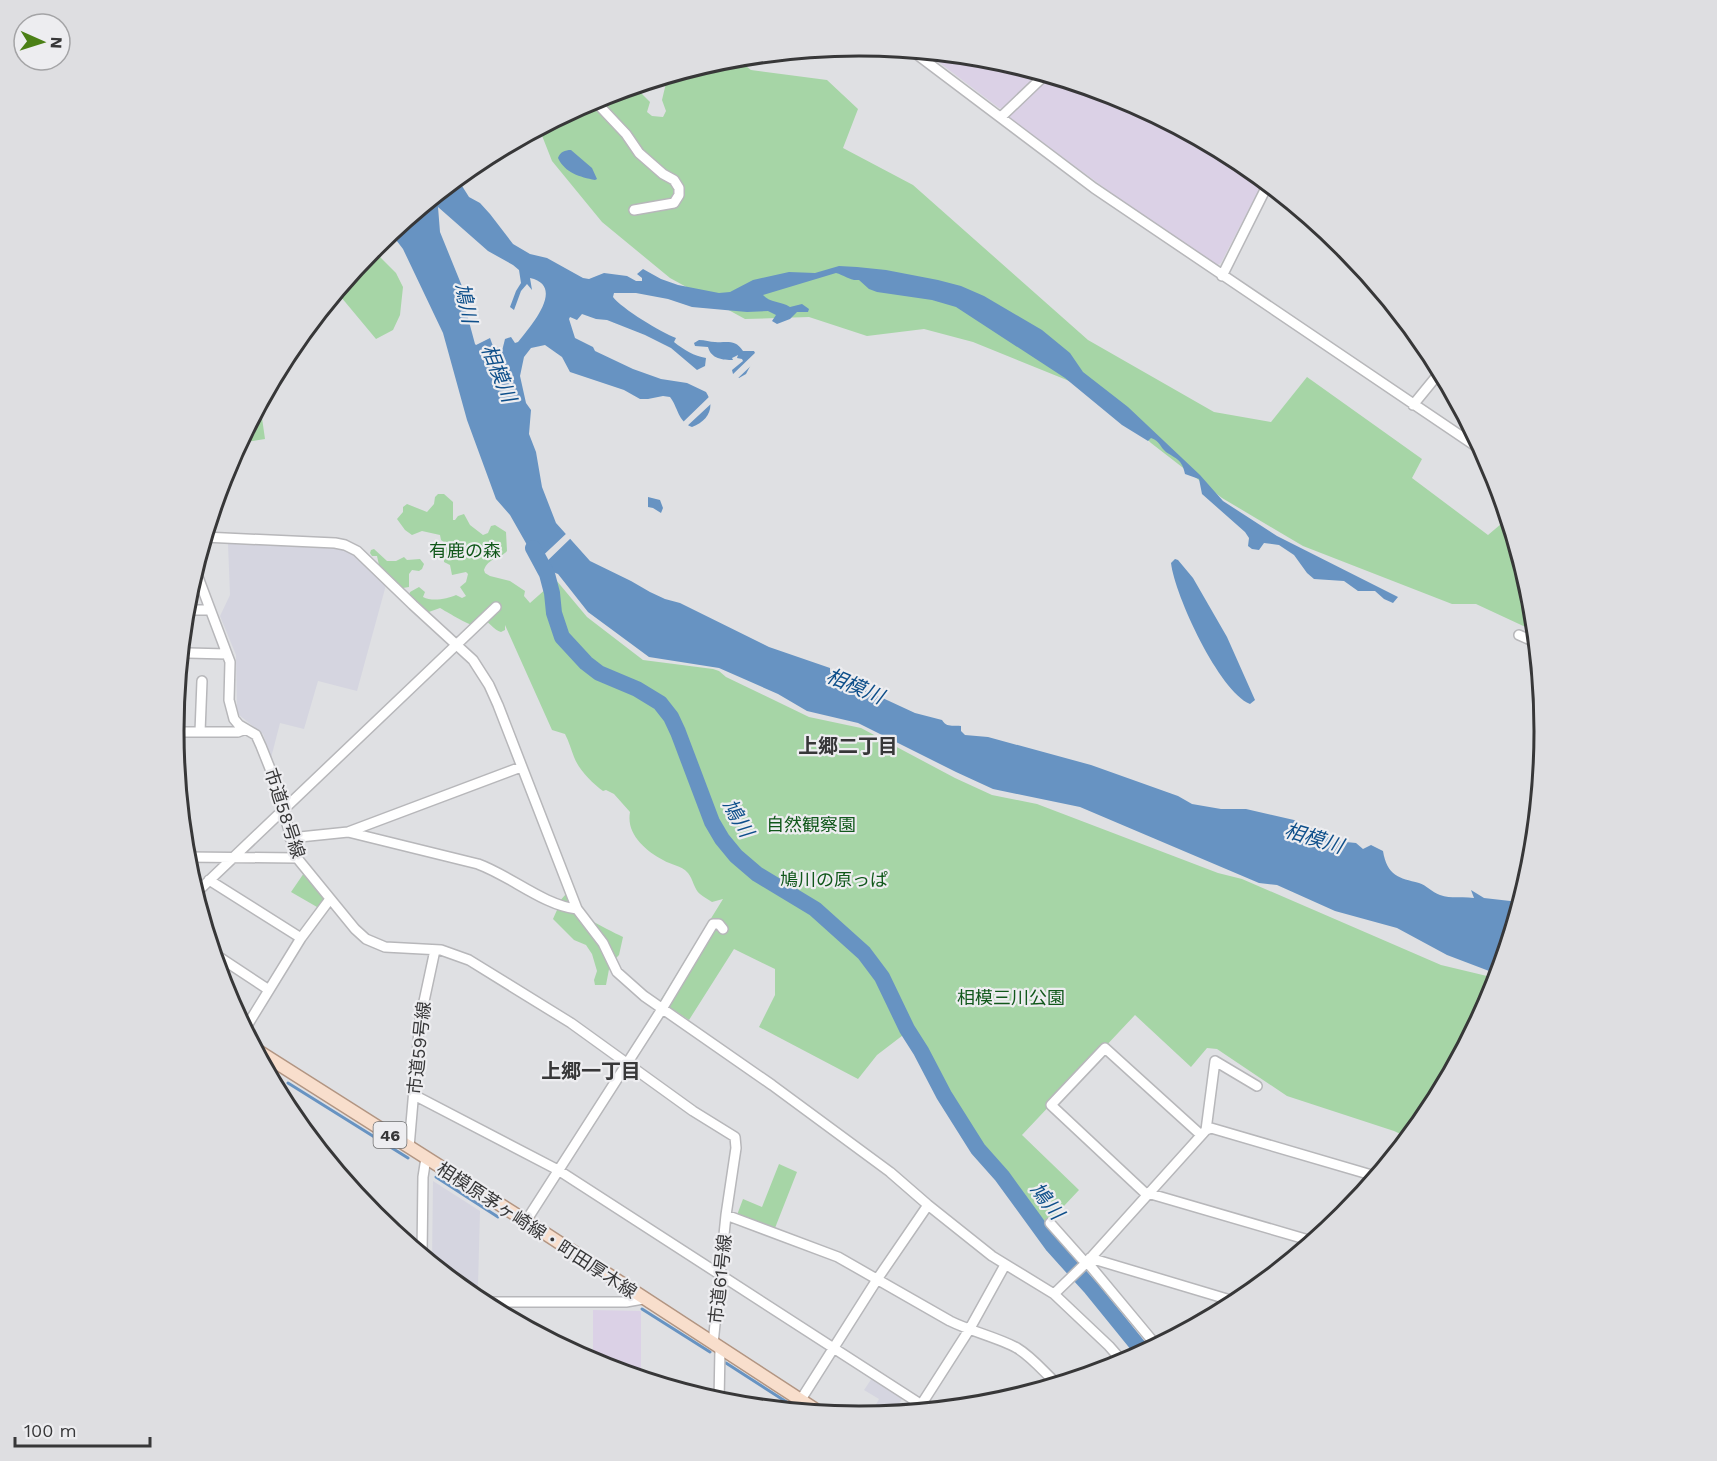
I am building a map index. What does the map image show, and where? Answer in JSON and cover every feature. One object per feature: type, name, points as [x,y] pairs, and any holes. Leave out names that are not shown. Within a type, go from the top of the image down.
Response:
[{"type":"main road","name":"相模原茅ヶ崎線・町田厚木線","points":[[268,1057],[526,1221],[804,1403]]},
{"type":"street","points":[[923,59],[1094,188],[1468,441]]},
{"type":"street","points":[[1001,117],[1039,81]]},
{"type":"street","points":[[600,107],[626,134],[639,153],[663,174],[674,180],[679,188],[679,195],[674,203],[634,210]]},
{"type":"street","points":[[1222,276],[1264,191]]},
{"type":"street","points":[[1413,405],[1434,379]]},
{"type":"street","points":[[212,537],[335,543],[351,547],[456,643],[473,660],[489,685],[577,909],[603,943],[617,972],[662,1009],[871,1157],[1005,1265],[1054,1294],[1116,1354]]},
{"type":"street","name":"市道58号線","points":[[200,583],[230,662],[231,711],[234,719],[258,738],[273,776],[297,858],[355,929],[366,939],[391,948],[435,950],[469,960],[571,1023],[627,1063]]},
{"type":"street","points":[[202,887],[496,607]]},
{"type":"street","points":[[194,610],[210,610]]},
{"type":"street","points":[[1519,634],[1527,638]]},
{"type":"street","points":[[194,656],[226,654]]},
{"type":"street","points":[[201,732],[205,687]]},
{"type":"street","points":[[184,732],[238,732],[246,729]]},
{"type":"street","points":[[290,838],[348,832],[521,767]]},
{"type":"street","points":[[348,832],[478,864],[494,870],[562,907],[577,909]]},
{"type":"street","points":[[195,857],[297,858]]},
{"type":"street","points":[[209,880],[301,938]]},
{"type":"street","points":[[250,1021],[301,938],[330,898]]},
{"type":"street","points":[[526,1221],[662,1009],[713,924],[719,924],[723,929]]},
{"type":"street","name":"市道59号線","points":[[409,1147],[420,1020],[435,950]]},
{"type":"street","points":[[224,960],[269,990]]},
{"type":"street","points":[[1203,1133],[1105,1048],[1051,1105],[1144,1192],[1303,1238]]},
{"type":"street","points":[[1203,1133],[1215,1061],[1237,1072],[1257,1086]]},
{"type":"street","name":"市道61号線","points":[[627,1063],[693,1111],[735,1137],[737,1142],[726,1215],[721,1276],[716,1346],[718,1391]]},
{"type":"street","points":[[414,1095],[558,1170],[918,1403]]},
{"type":"street","points":[[1054,1294],[1087,1261],[1203,1133],[1211,1128],[1368,1174]]},
{"type":"street","points":[[422,1245],[423,1177],[426,1158]]},
{"type":"street","points":[[800,1401],[878,1278],[928,1205]]},
{"type":"street","points":[[726,1215],[828,1251],[969,1330],[1015,1347],[1049,1377]]},
{"type":"street","points":[[1050,1223],[1082,1259],[1224,1298]]},
{"type":"street","points":[[1087,1261],[1151,1339]]},
{"type":"street","points":[[928,1402],[1005,1265]]},
{"type":"street","points":[[500,1302],[619,1302],[643,1299]]},
{"type":"shaded area","points":[[936,60],[990,68],[1033,79],[1075,91],[1117,107],[1196,146],[1260,188],[1221,263],[1214,267],[1010,118],[1010,113],[999,108]]},
{"type":"shaded area","points":[[228,544],[341,546],[359,556],[386,585],[357,691],[318,681],[304,729],[280,723],[271,758],[263,734],[239,715],[237,708],[236,655],[220,616],[230,595]]},
{"type":"shaded area","points":[[433,1181],[480,1211],[478,1286],[432,1253]]},
{"type":"shaded area","points":[[593,1310],[641,1311],[641,1370],[593,1351]]},
{"type":"shaded area","points":[[872,1378],[903,1397],[899,1404],[876,1405],[879,1399],[864,1390]]},
{"type":"green space","points":[[745,65],[751,70],[827,80],[858,109],[843,148],[913,185],[1088,340],[1214,412],[1271,422],[1307,377],[1422,459],[1412,478],[1488,535],[1501,524],[1521,599],[1526,627],[1476,604],[1452,604],[1303,546],[1222,498],[1151,443],[1099,393],[973,342],[924,329],[867,336],[809,317],[745,319],[670,278],[602,222],[552,161],[542,135],[600,107],[640,92],[650,102],[647,112],[652,116],[663,117],[666,111],[662,100],[666,84]]},
{"type":"green space","points":[[379,256],[396,273],[403,287],[400,315],[393,330],[376,339],[341,297]]},
{"type":"green space","points":[[262,416],[265,439],[249,442]]},
{"type":"green space","points":[[438,494],[444,494],[453,502],[453,520],[464,514],[470,525],[483,535],[495,525],[506,532],[507,551],[488,563],[484,570],[485,573],[510,581],[525,591],[524,596],[530,603],[556,580],[587,617],[643,660],[719,671],[726,677],[809,717],[861,728],[992,795],[1037,804],[1218,873],[1242,879],[1441,965],[1487,976],[1464,1029],[1443,1068],[1420,1106],[1400,1134],[1287,1096],[1217,1049],[1207,1048],[1191,1067],[1135,1015],[1022,1135],[1079,1190],[1047,1224],[980,1143],[947,1092],[911,1029],[877,1055],[858,1079],[759,1027],[775,995],[775,969],[734,949],[689,1020],[660,1001],[723,899],[712,902],[703,896],[698,892],[685,870],[663,860],[644,846],[631,827],[630,812],[614,794],[603,791],[582,771],[565,734],[552,730],[505,625],[505,630],[501,632],[481,617],[472,625],[440,608],[426,613],[409,596],[410,592],[419,587],[425,592],[423,597],[435,600],[456,595],[462,598],[466,596],[460,587],[466,582],[468,574],[466,572],[452,575],[450,565],[444,562],[445,543],[441,540],[440,535],[422,531],[412,535],[397,519],[407,504],[427,512],[434,504]]},
{"type":"green space","points":[[374,549],[387,561],[396,561],[404,557],[407,560],[420,559],[424,564],[419,571],[412,570],[409,574],[409,587],[403,588],[379,565],[377,556],[372,556],[370,553]]},
{"type":"green space","points":[[304,873],[325,896],[317,907],[291,892]]},
{"type":"green space","points":[[566,894],[583,914],[623,937],[619,955],[610,964],[606,985],[595,985],[597,971],[592,954],[586,945],[574,940],[553,919],[557,910],[564,907],[558,903]]},
{"type":"green space","points":[[779,1164],[797,1172],[775,1228],[737,1215],[743,1199],[762,1207]]},
{"type":"water","points":[[571,150],[592,168],[597,179],[579,176],[569,171],[561,163],[558,158],[560,154]]},
{"type":"water","name":"相模川","points":[[461,185],[469,197],[480,203],[490,214],[513,244],[530,254],[547,258],[583,278],[589,279],[604,273],[627,276],[636,281],[642,281],[637,274],[643,269],[678,285],[719,293],[730,292],[753,280],[789,272],[815,273],[839,266],[886,270],[961,286],[984,296],[1042,330],[1070,353],[1083,372],[1128,407],[1200,475],[1223,501],[1277,536],[1398,597],[1393,603],[1375,591],[1358,591],[1344,581],[1314,579],[1294,555],[1279,545],[1264,543],[1259,550],[1252,549],[1248,546],[1249,538],[1245,532],[1202,494],[1199,479],[1185,474],[1180,462],[1156,441],[1151,438],[1148,441],[1122,425],[1065,378],[956,307],[932,300],[877,292],[869,289],[859,280],[836,273],[763,295],[790,307],[802,304],[809,309],[808,312],[797,312],[790,319],[777,324],[772,321],[776,315],[768,311],[747,312],[692,307],[668,299],[636,293],[614,293],[613,297],[617,302],[652,326],[676,338],[674,342],[685,350],[706,358],[705,366],[697,370],[671,348],[645,335],[607,320],[582,314],[577,320],[570,317],[575,338],[593,347],[595,351],[633,369],[661,379],[687,383],[706,392],[710,408],[706,417],[692,427],[681,418],[670,397],[640,399],[624,390],[570,372],[562,357],[545,345],[531,348],[524,357],[520,376],[526,403],[531,410],[529,434],[536,452],[542,487],[556,523],[590,561],[650,592],[680,603],[769,647],[830,668],[830,672],[835,676],[915,713],[942,720],[948,725],[961,726],[961,731],[965,735],[988,737],[1091,765],[1178,796],[1192,804],[1221,809],[1246,809],[1294,820],[1310,828],[1327,831],[1336,841],[1356,843],[1363,849],[1371,845],[1383,851],[1388,866],[1395,874],[1422,884],[1440,895],[1474,898],[1471,890],[1484,898],[1511,901],[1489,971],[1447,955],[1397,928],[1335,911],[1277,885],[1259,883],[1080,807],[993,789],[858,723],[807,711],[778,694],[719,668],[649,657],[588,612],[558,574],[548,570],[535,559],[510,515],[496,499],[467,420],[443,333],[403,249],[396,239]],"holes":[[[438,207],[488,251],[519,270],[521,283],[510,307],[514,310],[521,291],[527,284],[532,290],[530,278],[541,282],[545,289],[542,308],[518,342],[515,343],[511,337],[505,339],[502,351],[498,347],[494,349],[490,338],[476,345],[464,303],[465,299],[468,301],[440,232]]]},
{"type":"water","points":[[699,340],[734,343],[743,351],[754,351],[756,355],[746,374],[739,378],[733,374],[732,370],[743,361],[737,358],[738,355],[732,358],[733,360],[718,358],[708,347],[695,346],[694,343]]},
{"type":"water","points":[[648,497],[660,500],[663,508],[661,513],[648,507]]},
{"type":"water","points":[[1175,559],[1193,578],[1227,637],[1255,700],[1250,704],[1238,696],[1225,681],[1200,641],[1174,578],[1171,563]]},
{"type":"pier","points":[[757,351],[759,356],[756,361],[736,380],[731,376]]},
{"type":"pier","points":[[711,395],[713,402],[685,428],[681,424]]},
{"type":"pier","points":[[568,532],[572,537],[540,568],[535,563]]},
{"type":"waterway","name":"鳩川","points":[[533,548],[547,574],[554,613],[562,637],[586,663],[599,673],[637,689],[660,703],[671,717],[678,732],[712,822],[736,856],[757,874],[815,909],[864,953],[882,977],[907,1029],[978,1149],[1002,1176],[1053,1246],[1137,1345]]},
{"type":"waterway","points":[[288,1083],[408,1158]]},
{"type":"waterway","points":[[436,1177],[498,1217]]},
{"type":"waterway","points":[[642,1309],[710,1352]]},
{"type":"waterway","points":[[726,1363],[786,1401]]},
{"type":"district","name":"上郷二丁目","points":[[848,746]]},
{"type":"district","name":"上郷一丁目","points":[[591,1071]]},
{"type":"park label","name":"有鹿の森","points":[[465,550]]},
{"type":"park label","name":"自然観察園","points":[[811,824]]},
{"type":"park label","name":"鳩川の原っぱ","points":[[834,879]]},
{"type":"park label","name":"相模三川公園","points":[[1011,997]]}]
